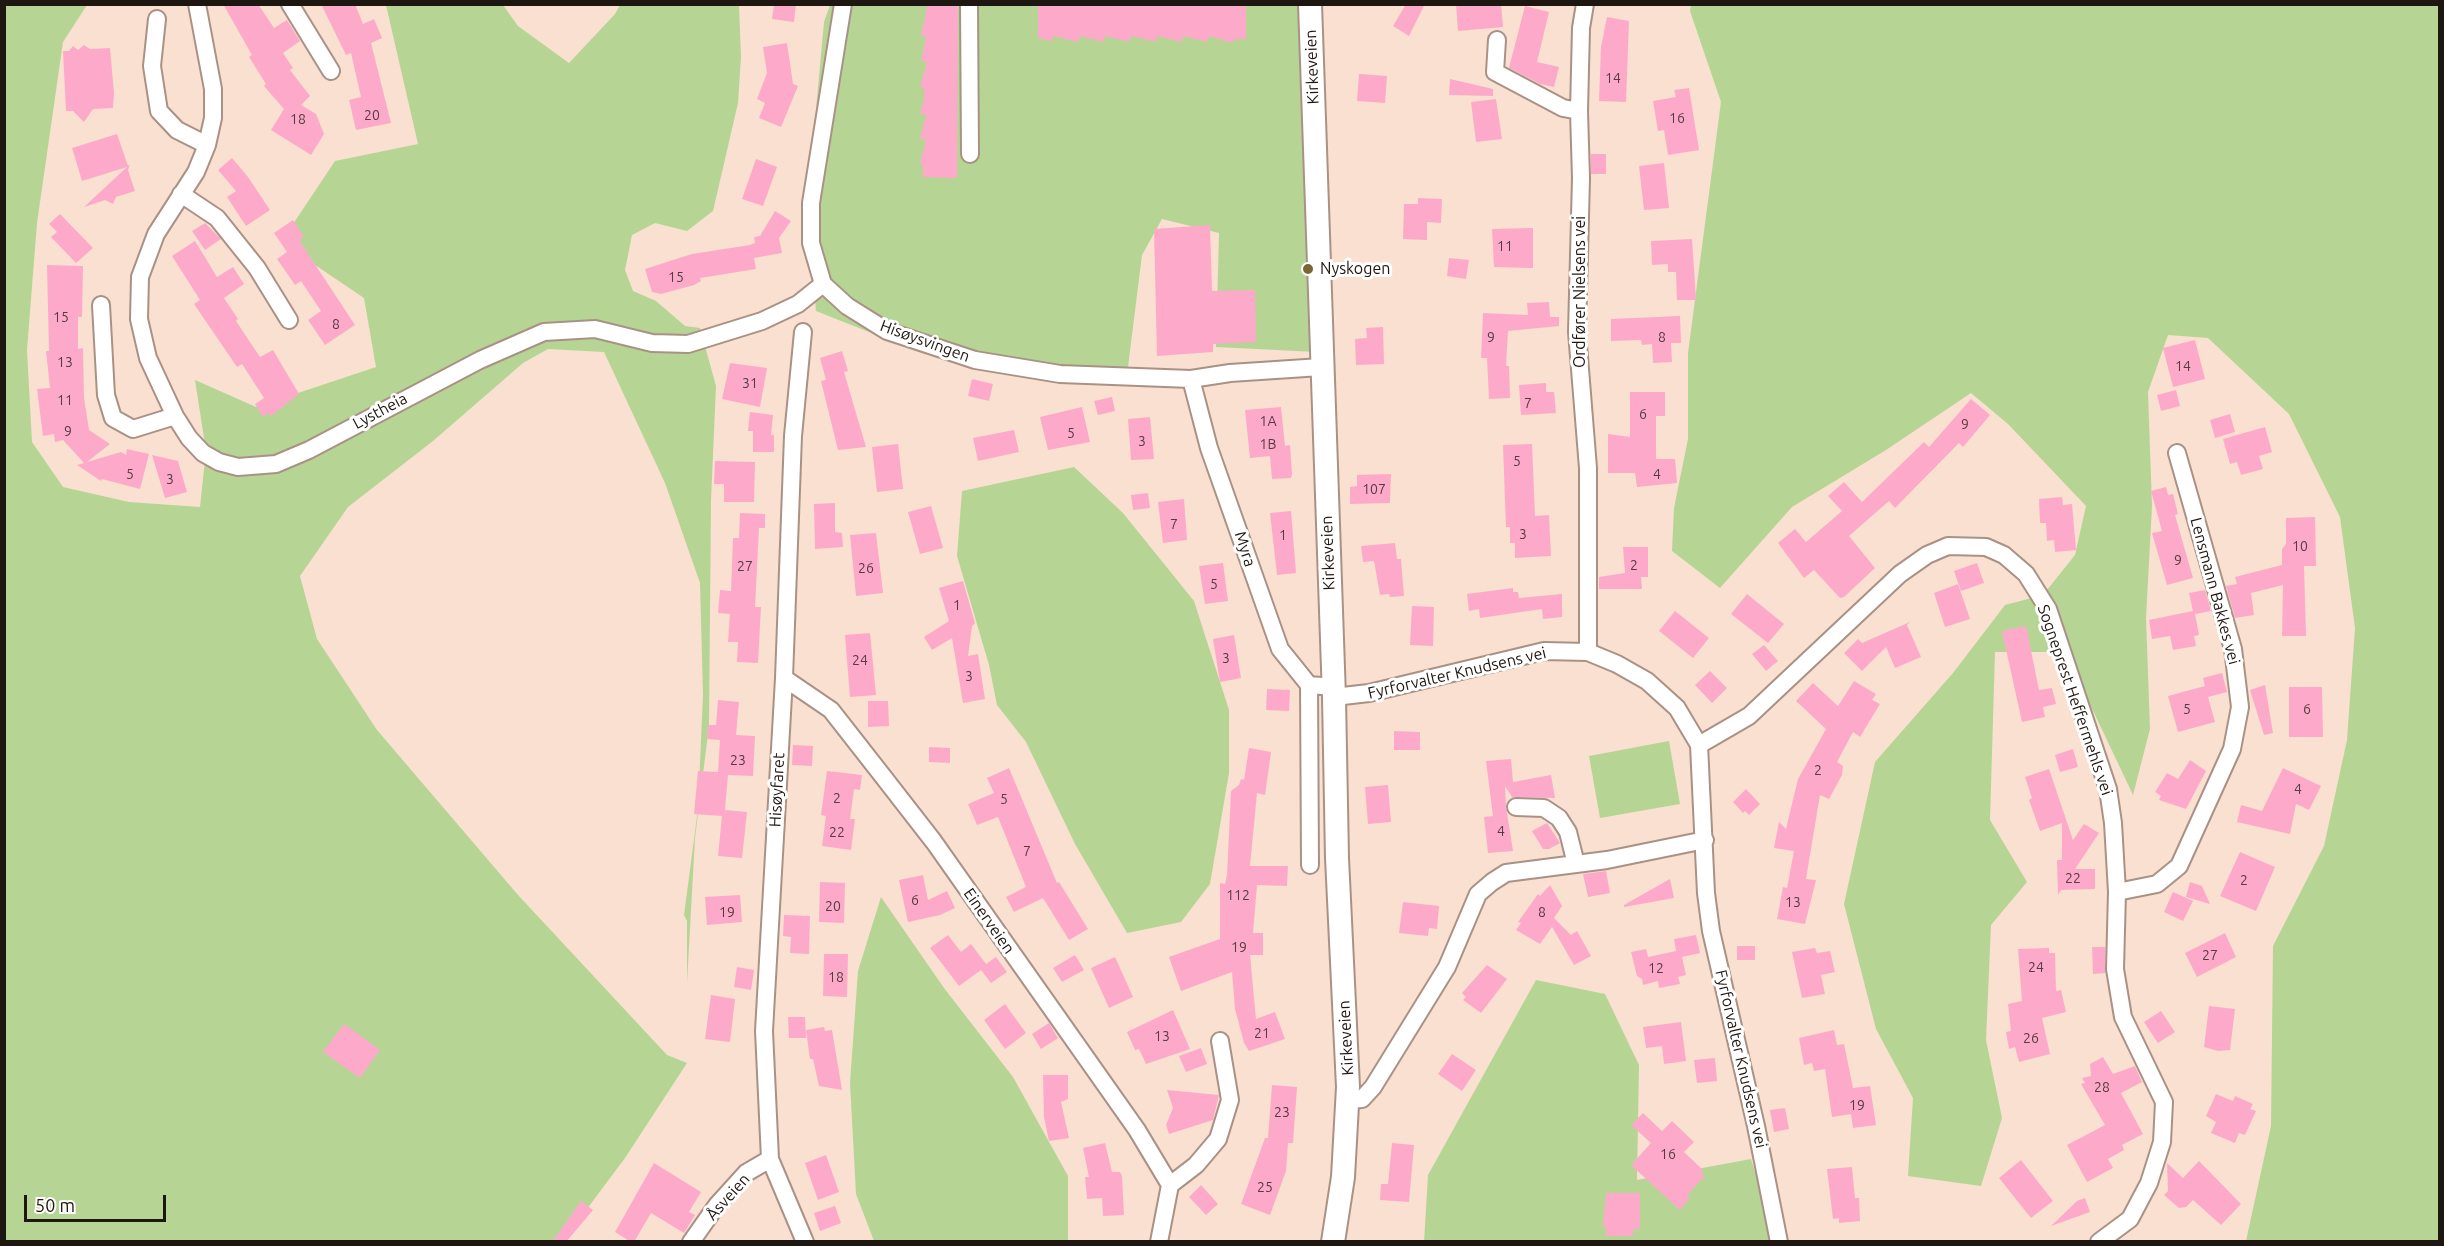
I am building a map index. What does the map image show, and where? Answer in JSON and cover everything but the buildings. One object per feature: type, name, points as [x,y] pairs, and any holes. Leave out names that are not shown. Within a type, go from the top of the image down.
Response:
[{"type":"main road","name":"Kirkeveien","points":[[1310,4],[1334,692],[1337,858],[1348,1100],[1343,1178],[1333,1242]]},
{"type":"street","name":"Lystheia","points":[[197,4],[213,89],[213,118],[207,145],[196,172],[156,234],[140,277],[139,319],[148,358],[175,416],[189,438],[203,453],[219,462],[238,467],[276,464],[309,450],[480,360],[544,332],[595,329],[652,343],[688,345],[762,321],[798,304],[823,284]]},
{"type":"street","points":[[290,4],[331,71]]},
{"type":"street","points":[[823,284],[811,243],[811,203],[843,4]]},
{"type":"street","points":[[969,4],[970,153]]},
{"type":"street","name":"Ordfører Nielsens vei","points":[[1585,4],[1581,28],[1579,111],[1581,178],[1577,332],[1588,468],[1588,652]]},
{"type":"street","points":[[157,19],[152,66],[159,111],[177,130],[207,145]]},
{"type":"street","points":[[1497,40],[1496,72],[1563,108],[1579,111]]},
{"type":"street","points":[[182,194],[217,218],[257,268],[289,320]]},
{"type":"street","name":"Hisøysvingen","points":[[823,284],[847,306],[887,331],[975,360],[1060,374],[1191,380],[1230,374],[1321,367]]},
{"type":"street","points":[[100,305],[106,395],[113,418],[133,429],[175,416]]},
{"type":"street","name":"Hisøyfaret","points":[[802,332],[793,436],[784,678],[764,1031],[770,1159],[805,1242]]},
{"type":"street","name":"Myra","points":[[1191,380],[1209,448],[1268,618],[1281,649],[1308,685]]},
{"type":"street","name":"Lensmann Bakkes vei","points":[[2117,892],[2157,884],[2179,866],[2232,749],[2240,707],[2233,649],[2177,453]]},
{"type":"street","name":"Sogneprest Heffermehls vei","points":[[1699,745],[1749,716],[1900,574],[1927,555],[1948,546],[1986,547],[2004,555],[2026,574],[2048,609],[2108,789],[2114,823],[2117,892],[2115,969],[2123,1017],[2163,1102],[2162,1142],[2149,1184],[2130,1219],[2099,1242]]},
{"type":"street","name":"Fyrforvalter Knudsens vei","points":[[1334,692],[1369,693],[1544,651],[1588,652],[1617,664],[1647,681],[1677,708],[1699,745],[1706,893],[1711,931],[1756,1126],[1779,1242]]},
{"type":"street","name":"Einerveien","points":[[784,678],[831,710],[934,842],[1118,1101],[1170,1185]]},
{"type":"street","points":[[1310,865],[1308,685],[1334,692]]},
{"type":"street","points":[[1516,807],[1544,808],[1559,818],[1568,832],[1576,864],[1705,840]]},
{"type":"street","name":"Kirkeveien","points":[[1348,1100],[1362,1099],[1373,1087],[1447,967],[1478,894],[1506,873],[1576,864]]},
{"type":"street","points":[[1158,1242],[1170,1185],[1196,1165],[1218,1139],[1230,1100],[1220,1041]]},
{"type":"street","name":"Åsveien","points":[[691,1242],[717,1205],[746,1173],[770,1159]]},
{"type":"green space","points":[[5,5],[87,5],[63,42],[37,223],[27,350],[32,442],[63,487],[129,502],[200,507],[206,451],[195,380],[256,407],[376,367],[364,298],[281,242],[335,161],[418,144],[386,5],[503,5],[518,26],[569,63],[615,14],[620,5],[739,5],[741,57],[738,103],[713,211],[687,231],[655,223],[632,235],[625,270],[633,291],[656,301],[685,326],[700,328],[716,386],[711,500],[709,726],[695,838],[687,983],[687,921],[684,915],[698,809],[703,695],[700,583],[665,483],[604,352],[548,349],[523,363],[433,441],[348,507],[300,576],[317,639],[377,730],[518,895],[667,1055],[687,1063],[625,1158],[563,1241],[5,1242]]},
{"type":"green space","points":[[830,5],[1308,5],[1316,352],[1216,347],[1219,233],[1162,219],[1142,255],[1128,367],[1031,379],[922,353],[816,311],[807,208],[824,22]]},
{"type":"green space","points":[[1691,5],[2439,5],[2439,1241],[2246,1241],[2271,1126],[2273,946],[2324,846],[2347,740],[2355,628],[2340,517],[2289,414],[2208,338],[2168,335],[2148,392],[2152,506],[2146,618],[2150,729],[2133,795],[2087,698],[2053,652],[1995,652],[1990,820],[2027,882],[1991,925],[1986,1040],[2002,1118],[1981,1186],[1908,1176],[1913,1098],[1876,1029],[1844,904],[1875,762],[1953,673],[2005,605],[2043,595],[2075,555],[2086,506],[2008,424],[1971,393],[1886,450],[1792,507],[1720,588],[1672,551],[1674,508],[1688,439],[1688,353],[1721,102],[1690,11]]},
{"type":"green space","points":[[1074,467],[1123,513],[1194,601],[1229,710],[1229,773],[1210,884],[1181,922],[1127,933],[1075,844],[1026,742],[997,705],[989,665],[957,556],[962,491]]},
{"type":"green space","points":[[1669,741],[1680,804],[1600,818],[1589,756]]},
{"type":"green space","points":[[881,897],[944,988],[1013,1077],[1068,1176],[1068,1241],[874,1241],[856,1194],[850,1083],[858,971]]},
{"type":"green space","points":[[1536,980],[1605,994],[1639,1065],[1637,1180],[1751,1159],[1776,1241],[1424,1242],[1428,1175]]},
{"type":"place","name":"Nyskogen","points":[[1308,269]]}]
